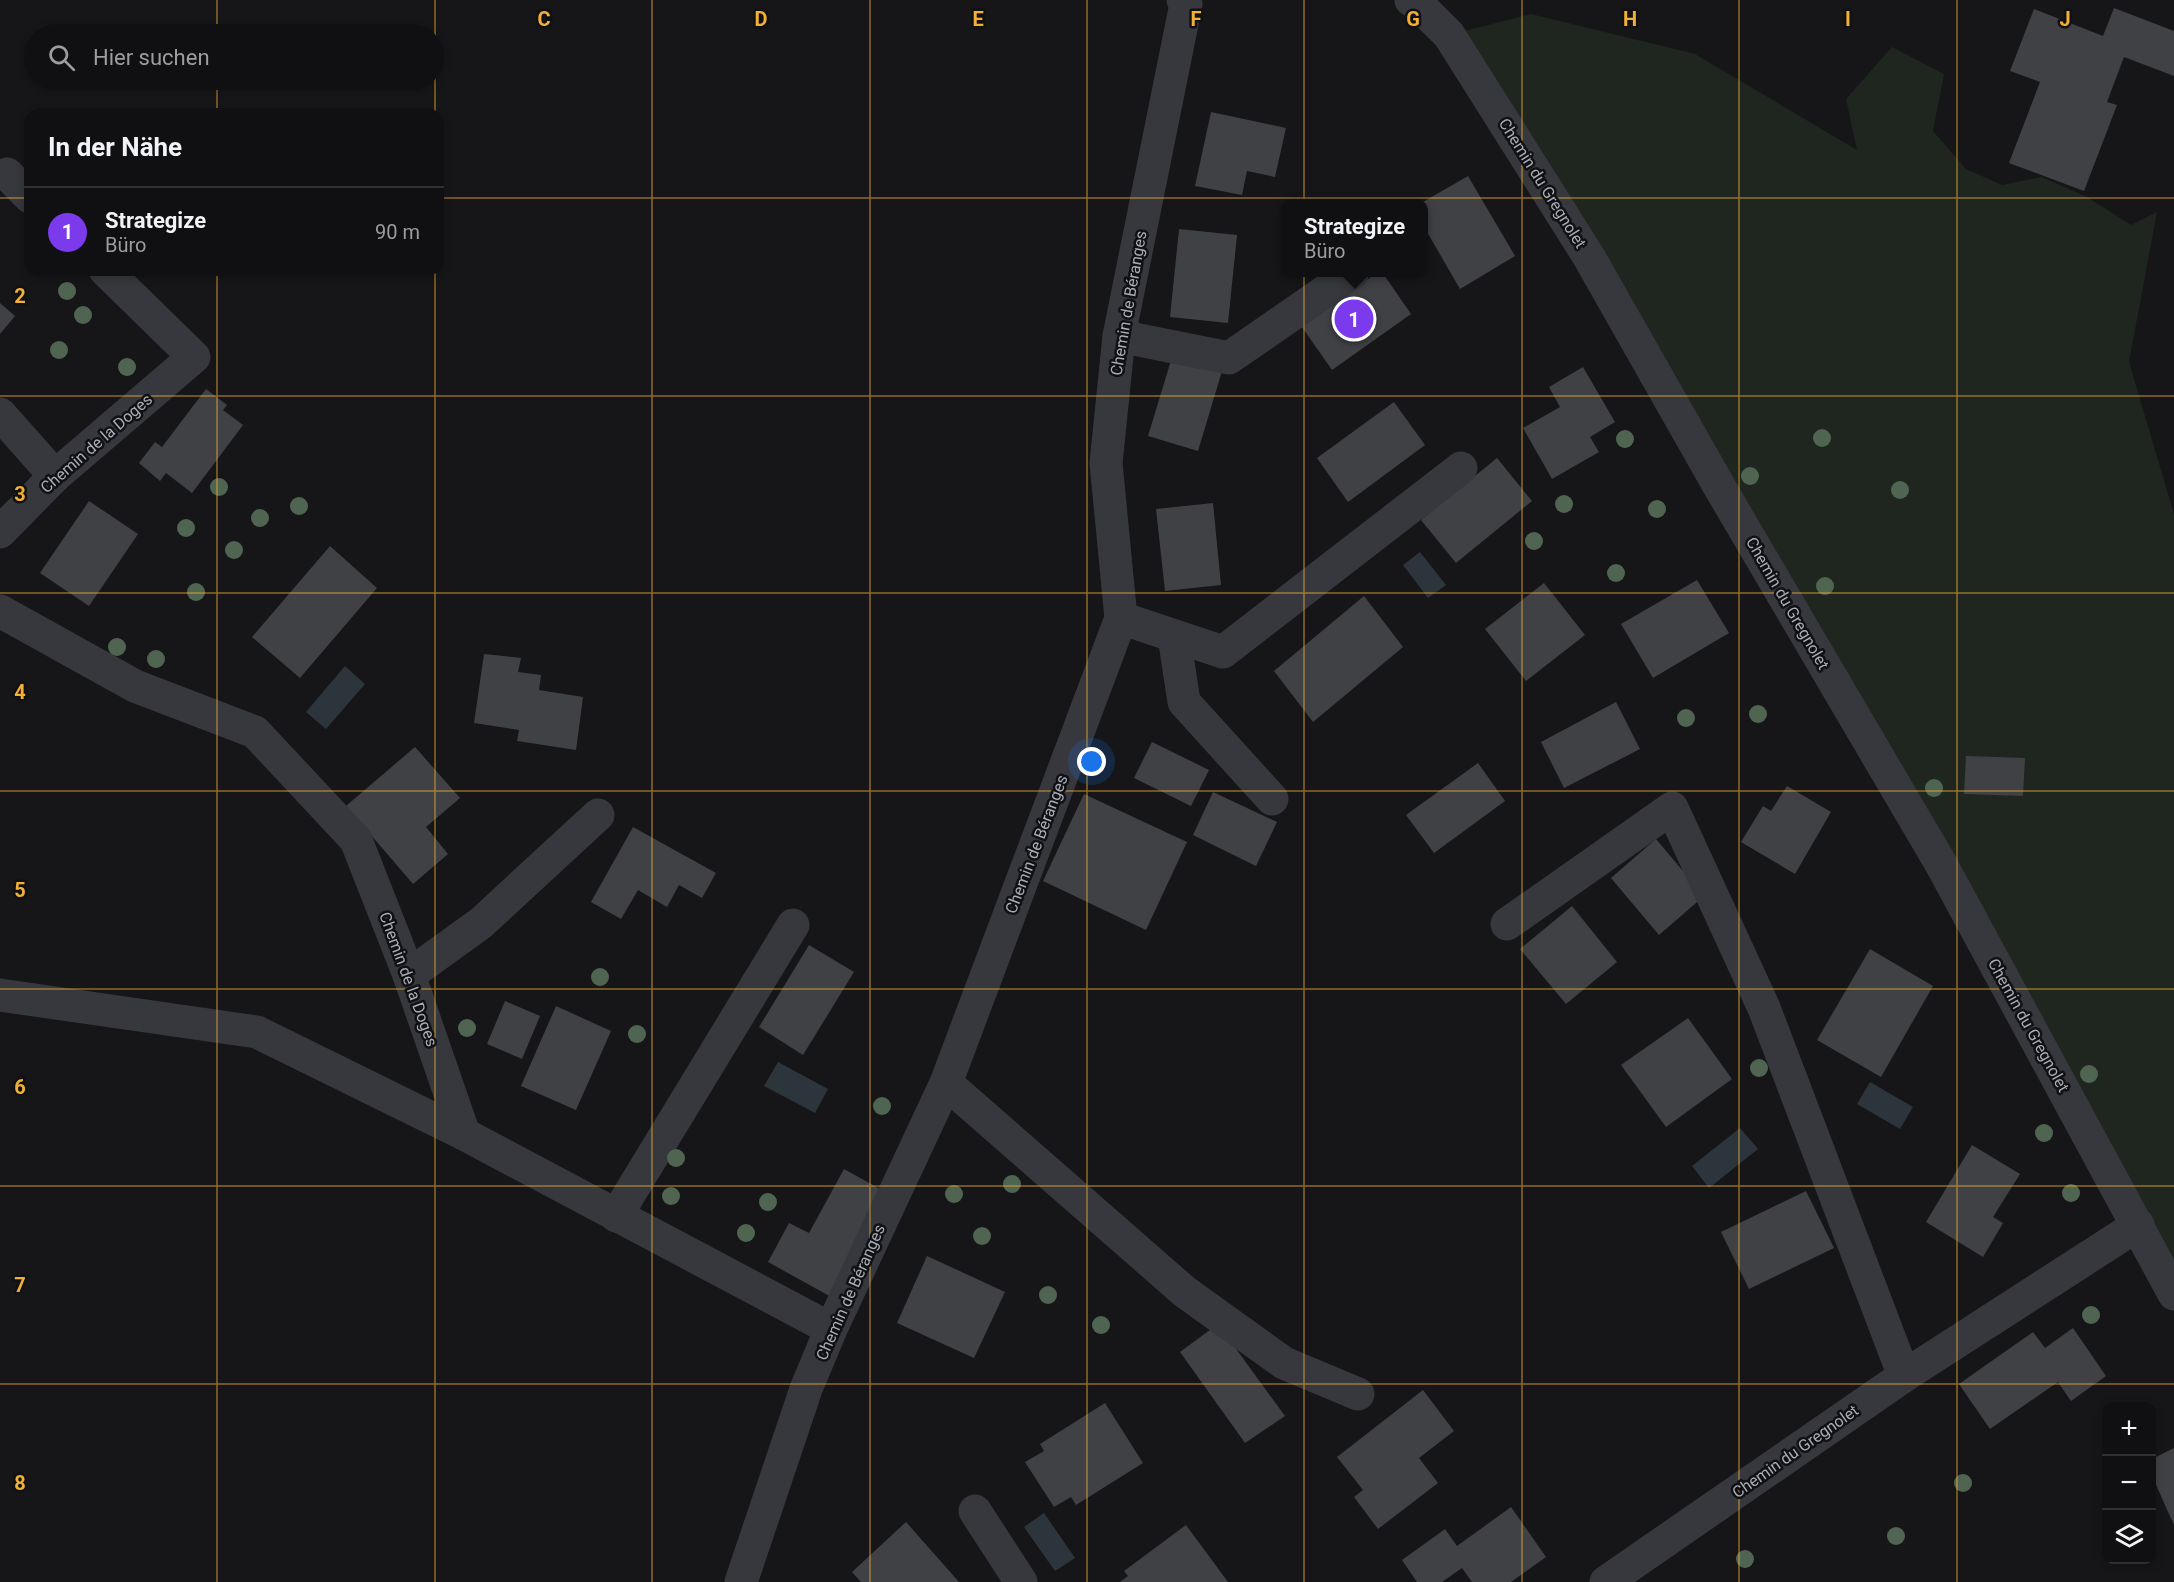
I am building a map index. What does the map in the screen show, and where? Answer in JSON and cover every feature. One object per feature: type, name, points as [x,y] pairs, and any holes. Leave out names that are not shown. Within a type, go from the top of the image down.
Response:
[{"type":"street","name":"Chemin du Gregnolet","points":[[1410,0],[1419,5],[1449,35],[1590,257],[1719,486],[1941,864],[2174,1294]]},
{"type":"street","name":"Chemin de Béranges","points":[[741,1582],[806,1389],[831,1329],[946,1083],[1121,618],[1106,463],[1119,336],[1191,1]]},
{"type":"street","points":[[7,174],[24,191]]},
{"type":"street","name":"Chemin de la Doges","points":[[0,532],[55,477],[194,357],[111,276]]},
{"type":"street","points":[[1119,336],[1229,358],[1347,277]]},
{"type":"street","points":[[0,414],[55,477]]},
{"type":"street","points":[[1121,618],[1223,652],[1461,468]]},
{"type":"street","name":"Chemin de la Doges","points":[[0,611],[135,686],[255,732],[356,840],[409,975],[464,1134]]},
{"type":"street","points":[[1174,636],[1184,702],[1245,760],[1272,799]]},
{"type":"street","points":[[1507,924],[1672,808],[1764,1008],[1904,1376]]},
{"type":"street","points":[[409,975],[481,923],[598,815]]},
{"type":"street","points":[[616,1216],[793,925]]},
{"type":"street","points":[[0,995],[257,1032],[464,1134],[831,1329]]},
{"type":"street","points":[[946,1083],[1185,1293],[1284,1363],[1358,1394]]},
{"type":"street","name":"Chemin du Gregnolet","points":[[1606,1582],[1904,1376],[2138,1225]]},
{"type":"street","points":[[975,1511],[1021,1582]]},
{"type":"shaded area","points":[[1531,14],[1695,54],[1857,150],[1846,99],[1892,47],[1944,74],[1933,131],[1966,169],[2002,185],[2042,177],[2087,197],[2131,225],[2157,212],[2129,362],[2174,514],[2174,1264],[1449,35]]},
{"type":"shaded area","points":[[1420,552],[1446,585],[1428,598],[1403,565]]},
{"type":"shaded area","points":[[345,666],[365,684],[326,729],[306,712]]},
{"type":"shaded area","points":[[778,1062],[828,1089],[815,1113],[764,1086]]},
{"type":"shaded area","points":[[1870,1082],[1913,1107],[1900,1129],[1857,1104]]},
{"type":"shaded area","points":[[1740,1128],[1758,1149],[1709,1188],[1692,1166]]},
{"type":"shaded area","points":[[1044,1513],[1075,1558],[1055,1571],[1024,1527]]},
{"type":"building","points":[[2114,8],[2174,31],[2174,76],[2124,57],[2107,102],[2117,105],[2084,191],[2009,163],[2040,82],[2010,71],[2034,9],[2103,36]]},
{"type":"building","points":[[1211,112],[1286,128],[1275,177],[1247,171],[1242,195],[1195,186]]},
{"type":"building","points":[[1468,176],[1515,256],[1460,289],[1428,234],[1428,199]]},
{"type":"building","points":[[1179,229],[1237,235],[1228,323],[1170,317]]},
{"type":"building","points":[[1371,277],[1385,277],[1411,314],[1332,370],[1302,327]]},
{"type":"building","points":[[0,303],[15,316],[0,334]]},
{"type":"building","points":[[1172,357],[1222,371],[1198,451],[1148,436]]},
{"type":"building","points":[[1583,367],[1615,422],[1590,437],[1599,452],[1552,479],[1523,428],[1560,407],[1549,387]]},
{"type":"building","points":[[206,389],[227,405],[223,410],[243,425],[192,493],[166,473],[160,481],[139,463],[155,442],[162,447]]},
{"type":"building","points":[[1394,402],[1425,445],[1348,502],[1317,458]]},
{"type":"building","points":[[1497,458],[1532,501],[1456,563],[1421,520]]},
{"type":"building","points":[[89,501],[138,534],[89,606],[40,573]]},
{"type":"building","points":[[1213,503],[1221,585],[1165,591],[1156,509]]},
{"type":"building","points":[[330,546],[377,588],[300,678],[252,637]]},
{"type":"building","points":[[1697,580],[1729,633],[1653,678],[1621,624]]},
{"type":"building","points":[[1544,583],[1585,635],[1526,681],[1485,629]]},
{"type":"building","points":[[1364,596],[1403,647],[1313,722],[1274,671]]},
{"type":"building","points":[[484,654],[521,658],[518,672],[541,675],[539,690],[583,697],[576,750],[517,741],[519,730],[474,723]]},
{"type":"building","points":[[1616,702],[1640,749],[1564,788],[1541,742]]},
{"type":"building","points":[[1152,742],[1209,770],[1191,806],[1134,778]]},
{"type":"building","points":[[415,747],[460,798],[426,827],[448,854],[413,884],[346,806]]},
{"type":"building","points":[[1966,756],[2025,758],[2023,796],[1964,794]]},
{"type":"building","points":[[1478,763],[1505,801],[1434,853],[1406,815]]},
{"type":"building","points":[[1787,786],[1831,812],[1795,874],[1741,842],[1763,806],[1771,811]]},
{"type":"building","points":[[1213,792],[1277,822],[1256,866],[1193,835]]},
{"type":"building","points":[[1084,794],[1187,842],[1146,930],[1043,881]]},
{"type":"building","points":[[633,827],[716,873],[702,898],[679,885],[667,907],[638,890],[621,919],[591,902]]},
{"type":"building","points":[[1656,839],[1704,896],[1659,935],[1611,878]]},
{"type":"building","points":[[1572,906],[1617,962],[1566,1004],[1520,949]]},
{"type":"building","points":[[809,945],[854,972],[803,1055],[759,1027]]},
{"type":"building","points":[[1870,949],[1933,986],[1881,1077],[1817,1040]]},
{"type":"building","points":[[505,1001],[540,1016],[522,1059],[487,1044]]},
{"type":"building","points":[[556,1006],[611,1031],[576,1110],[521,1086]]},
{"type":"building","points":[[1688,1018],[1732,1079],[1666,1127],[1621,1065]]},
{"type":"building","points":[[1972,1145],[2020,1174],[1993,1217],[2003,1223],[1983,1257],[1926,1222]]},
{"type":"building","points":[[844,1169],[889,1194],[833,1298],[768,1262],[789,1223],[809,1233]]},
{"type":"building","points":[[1806,1191],[1834,1248],[1749,1289],[1721,1232]]},
{"type":"building","points":[[927,1256],[1005,1292],[974,1358],[897,1323]]},
{"type":"building","points":[[1218,1324],[1285,1416],[1245,1443],[1180,1352]]},
{"type":"building","points":[[2073,1328],[2106,1376],[2071,1401],[2058,1382],[1990,1429],[1959,1384],[2033,1332],[2045,1348]]},
{"type":"building","points":[[1423,1390],[1454,1431],[1419,1458],[1438,1483],[1378,1529],[1354,1497],[1363,1490],[1337,1457]]},
{"type":"building","points":[[1105,1403],[1143,1463],[1076,1505],[1071,1497],[1054,1507],[1025,1462],[1044,1451],[1040,1444]]},
{"type":"building","points":[[2174,1448],[2174,1525],[2156,1485],[2156,1457]]},
{"type":"building","points":[[1511,1507],[1546,1557],[1511,1582],[1472,1582],[1462,1568],[1442,1582],[1417,1582],[1402,1560],[1445,1529],[1457,1546]]},
{"type":"building","points":[[906,1522],[959,1582],[861,1582],[852,1572]]},
{"type":"building","points":[[1186,1525],[1228,1582],[1120,1582],[1128,1576],[1124,1571]]},
{"type":"place","name":"Strategize","points":[[1354,319]]}]
